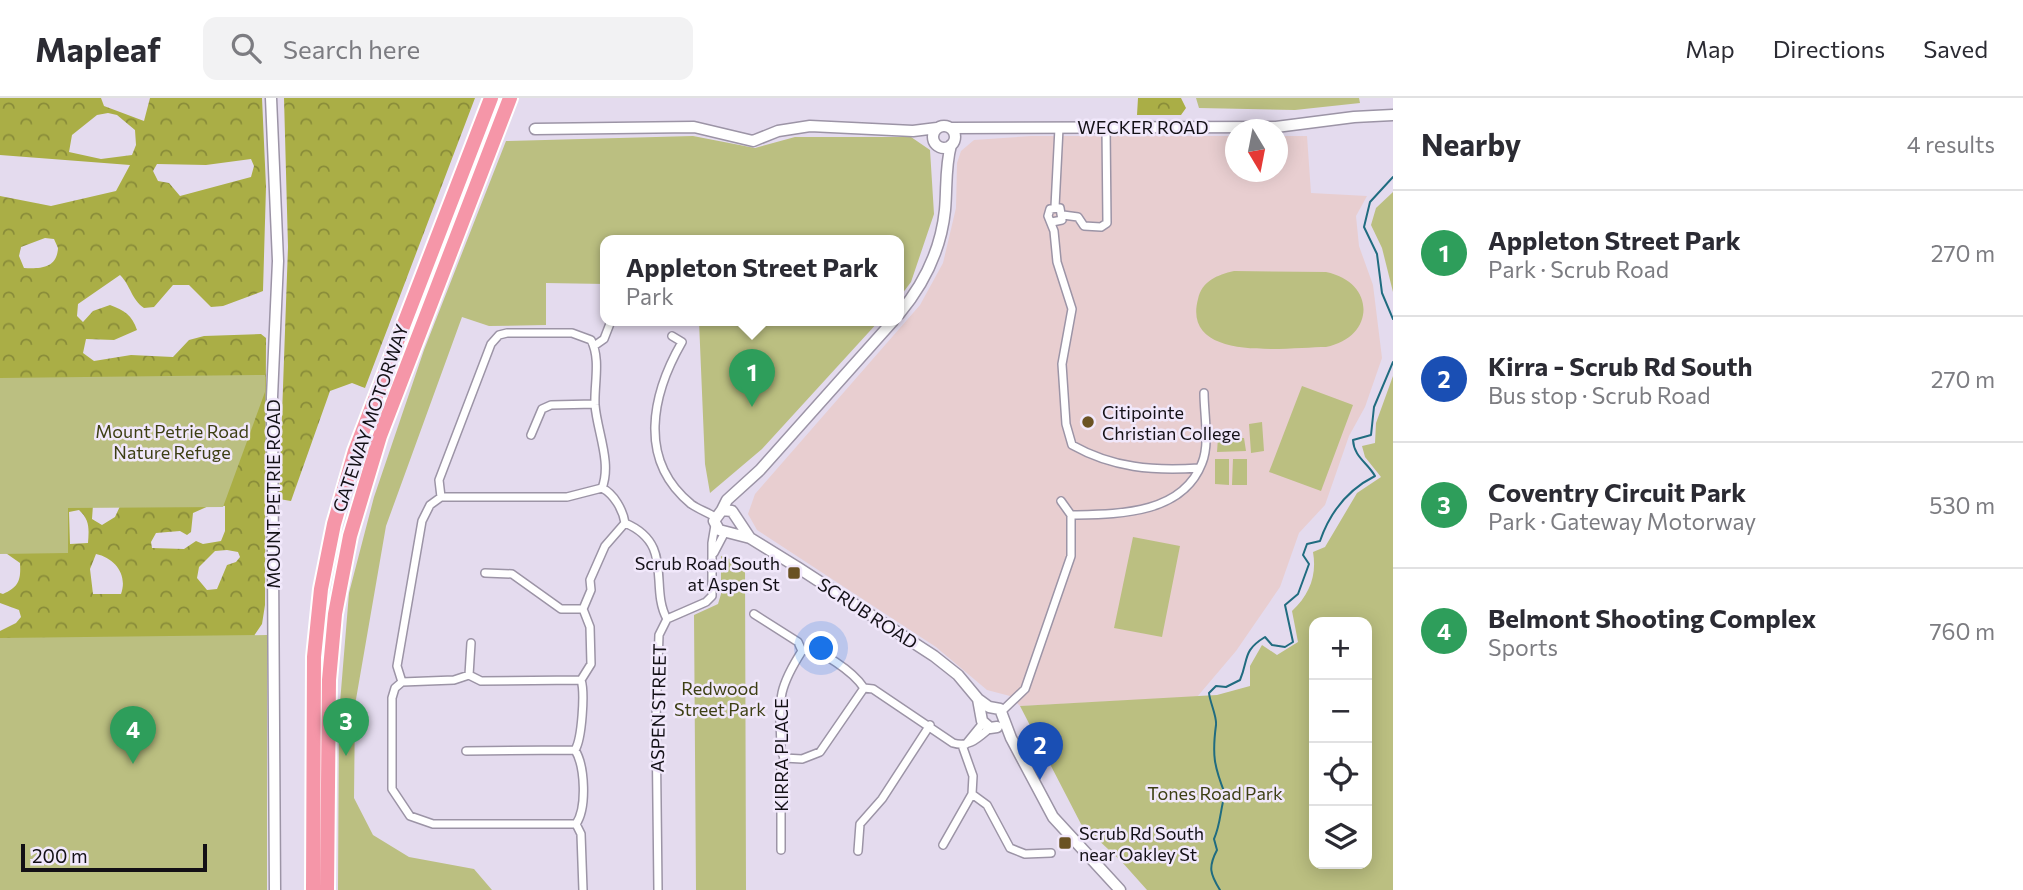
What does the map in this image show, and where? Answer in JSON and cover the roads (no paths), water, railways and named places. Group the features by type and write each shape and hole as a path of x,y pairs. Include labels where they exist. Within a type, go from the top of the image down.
{"highway":[{"name":"GATEWAY MOTORWAY","path":"313,890 314,657 321,589 334,524 355,451 491,98"},
{"name":"GATEWAY MOTORWAY","path":"327,890 329,680 335,614 350,536 380,436 510,98"}],"street":[{"name":"MOUNT PETRIE ROAD","path":"271,98 278,261 272,397 275,890"},
{"name":"WECKER ROAD","path":"535,129 694,127 752,141 778,131 810,126 913,131 944,126 975,130 1276,127 1393,116"},
{"path":"1055,207 1063,215 1078,217 1084,226 1107,223 1106,127"},
{"path":"937,128 935,143 946,163"},
{"path":"904,308 934,257 943,226 946,163 955,135 951,128"},
{"path":"1059,128 1055,207 1048,213 1052,222 1057,262 1072,309 1062,364 1066,424 1072,445 1102,461 1133,467 1164,470 1199,468"},
{"name":"WECKER ROAD","path":"913,131 935,143 952,144 975,130"},
{"path":"1052,222 1060,222 1063,215"},
{"path":"594,346 604,339 609,326"},
{"path":"717,517 727,500 888,326"},
{"path":"441,497 439,480 446,459 495,338 507,333 572,333 591,340 594,346 595,404 606,471 602,488"},
{"path":"672,336 683,343 658,391 654,414 659,452 677,488 691,503 717,517 736,518"},
{"path":"1071,515 1120,513 1151,507 1182,492 1192,483 1204,446 1204,393"},
{"path":"531,435 542,408 595,404"},
{"path":"402,682 397,666 422,521 430,505 441,497 567,497 602,488 609,492 624,515 625,523 600,557 583,609 590,627 591,664 581,680 581,742 575,750"},
{"path":"727,531 736,518 738,491"},
{"path":"754,614 798,642 802,651 813,650 858,679 864,688 873,689 953,743 975,741 993,719 1019,697 1029,679 1071,556 1071,515 1061,501"},
{"name":"SCRUB ROAD","path":"717,517 727,531 750,538 934,656 958,675 1011,738 1053,817 1117,887"},
{"name":"ASPEN STREET","path":"658,890 656,718 659,635 667,619 706,602 712,596 717,517"},
{"name":"SCRUB ROAD","path":"736,518 750,538"},
{"path":"625,523 632,526 657,554 661,573 660,603 667,619"},
{"name":"ASPEN STREET","path":"713,557 727,531"},
{"path":"485,573 512,574 561,609 583,609"},
{"path":"469,675 471,643"},
{"name":"KIRRA PLACE","path":"781,850 781,767 784,758 781,750 780,693 788,673 802,651"},
{"path":"576,824 433,824 410,816 397,799 391,777 391,698 395,688 411,679 453,680 469,675 481,681 581,680"},
{"path":"784,758 803,759 820,752 864,688"},
{"path":"858,851 860,824 881,799 930,725"},
{"path":"943,845 972,794 973,776 964,744"},
{"path":"575,750 581,759 581,816 576,824"},
{"path":"466,751 575,750"},
{"path":"972,794 987,805 1010,848 1025,853 1051,853"},
{"path":"576,824 581,834 582,890"},
{"path":"1104,890 1117,887"}],"waterway":[{"path":"1393,177 1370,202 1364,227 1377,254 1382,293 1393,319"},
{"path":"1220,890 1212,875 1211,866 1217,850 1214,839 1225,794 1215,760 1216,721 1209,693 1216,686 1226,687 1240,680 1249,651 1265,637 1272,645 1285,647 1293,642 1285,605 1298,594 1309,564 1303,555 1307,544 1320,541 1341,503 1356,488 1375,476 1358,455 1353,440 1371,435 1374,407 1393,362"}],"place":[{"name":"Appleton Street Park","path":"752,407"},
{"name":"Citipointe Christian College","path":"1088,422"},
{"name":"Scrub Road South at Aspen St","path":"794,573"},
{"name":"Coventry Circuit Park","path":"346,756"},
{"name":"Belmont Shooting Complex","path":"133,764"},
{"name":"Kirra - Scrub Rd South","path":"1040,780"},
{"name":"Scrub Rd South near Oakley St","path":"1065,843"}],"park label":[{"name":"Mount Petrie Road Nature Refuge","path":"172,441"},
{"name":"Redwood Street Park","path":"720,698"},
{"name":"Tones Road Park","path":"1215,793"}]}
